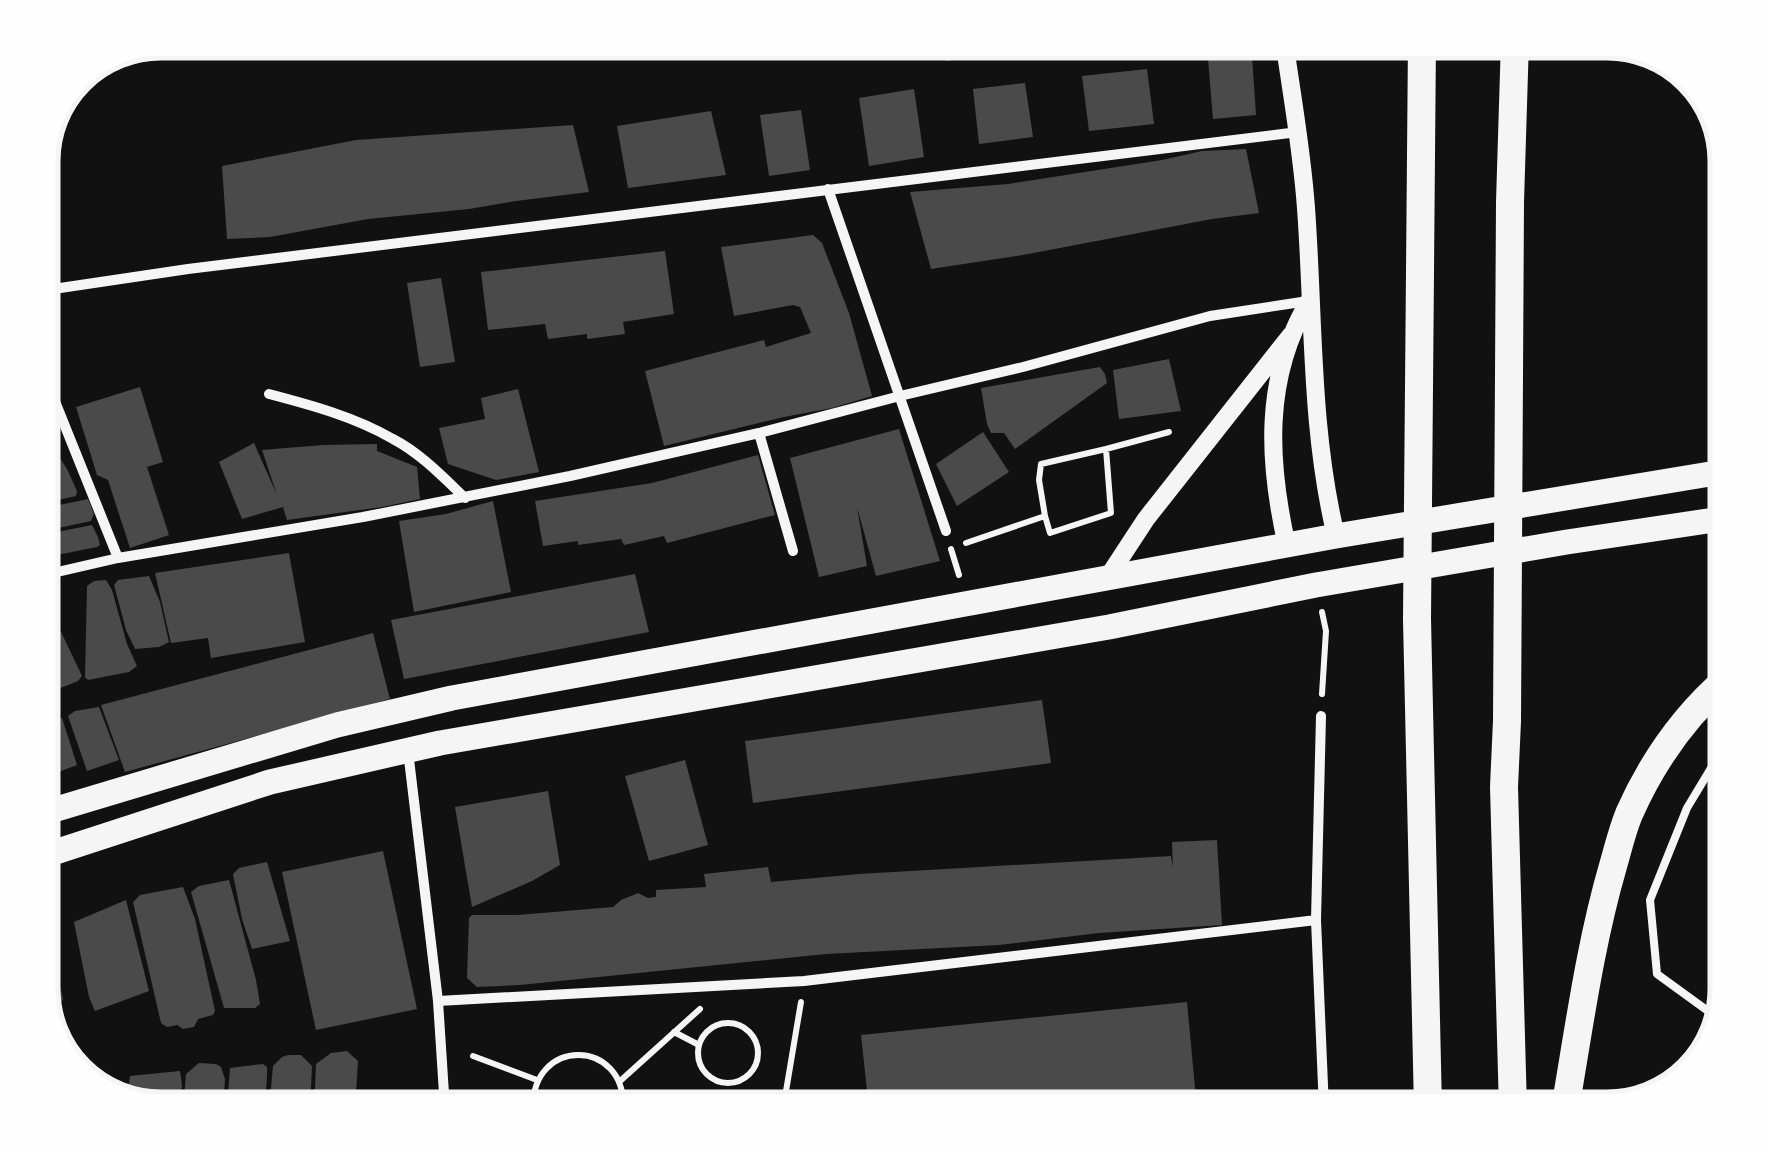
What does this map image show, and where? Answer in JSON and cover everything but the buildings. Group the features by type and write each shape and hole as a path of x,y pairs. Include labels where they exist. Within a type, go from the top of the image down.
{"highway":[{"path":"1422,58 1417,619 1428,1092"},
{"path":"1513,1092 1504,787 1510,202 1515,58"},
{"path":"1568,1092 1602,905 1627,818 1651,770 1678,729 1710,694"}],"main road":[{"path":"58,809 337,726 429,703 1336,536 1710,474"},
{"path":"58,850 270,782 408,750 1109,627 1316,586 1710,521"},
{"path":"1316,586 1328,574 1335,556 1336,536"},
{"path":"1287,546 1292,561 1316,586"}],"street":[{"path":"1287,58 1306,207 1322,470 1336,536"},
{"path":"58,288 188,268 1298,132"},
{"path":"828,189 946,531"},
{"path":"1108,577 1146,520 1291,335 1310,301"},
{"path":"58,572 465,498 759,433 1210,316 1310,301"},
{"path":"1287,546 1273,471 1274,415 1278,379 1291,335"},
{"path":"269,394 348,418 395,439 465,498"},
{"path":"58,409 118,558"},
{"path":"759,433 793,551"},
{"path":"1321,716 1316,920 1323,1092"},
{"path":"408,750 438,1000 444,1092"},
{"path":"438,1000 804,982 1316,920"}],"lane":[{"path":"1708,1011 1656,974 1650,900 1687,808 1710,770"}],"path":[{"path":"1106,449 1111,513 1050,533 1039,480 1041,464 1169,432"},
{"path":"973,540 1046,516"},
{"path":"946,531 968,605"},
{"path":"1316,586 1326,631 1321,716"},
{"path":"786,1092 804,982"},
{"path":"620,1082 706,1003"},
{"path":"718,1024 738,1024 754,1037 758,1056 755,1066 742,1080 722,1082 713,1079 701,1064 700,1045 718,1024"},
{"path":"674,1032 700,1045"},
{"path":"533,1092 546,1068 558,1059 586,1055 611,1070 623,1092"},
{"path":"473,1056 537,1080"}]}
